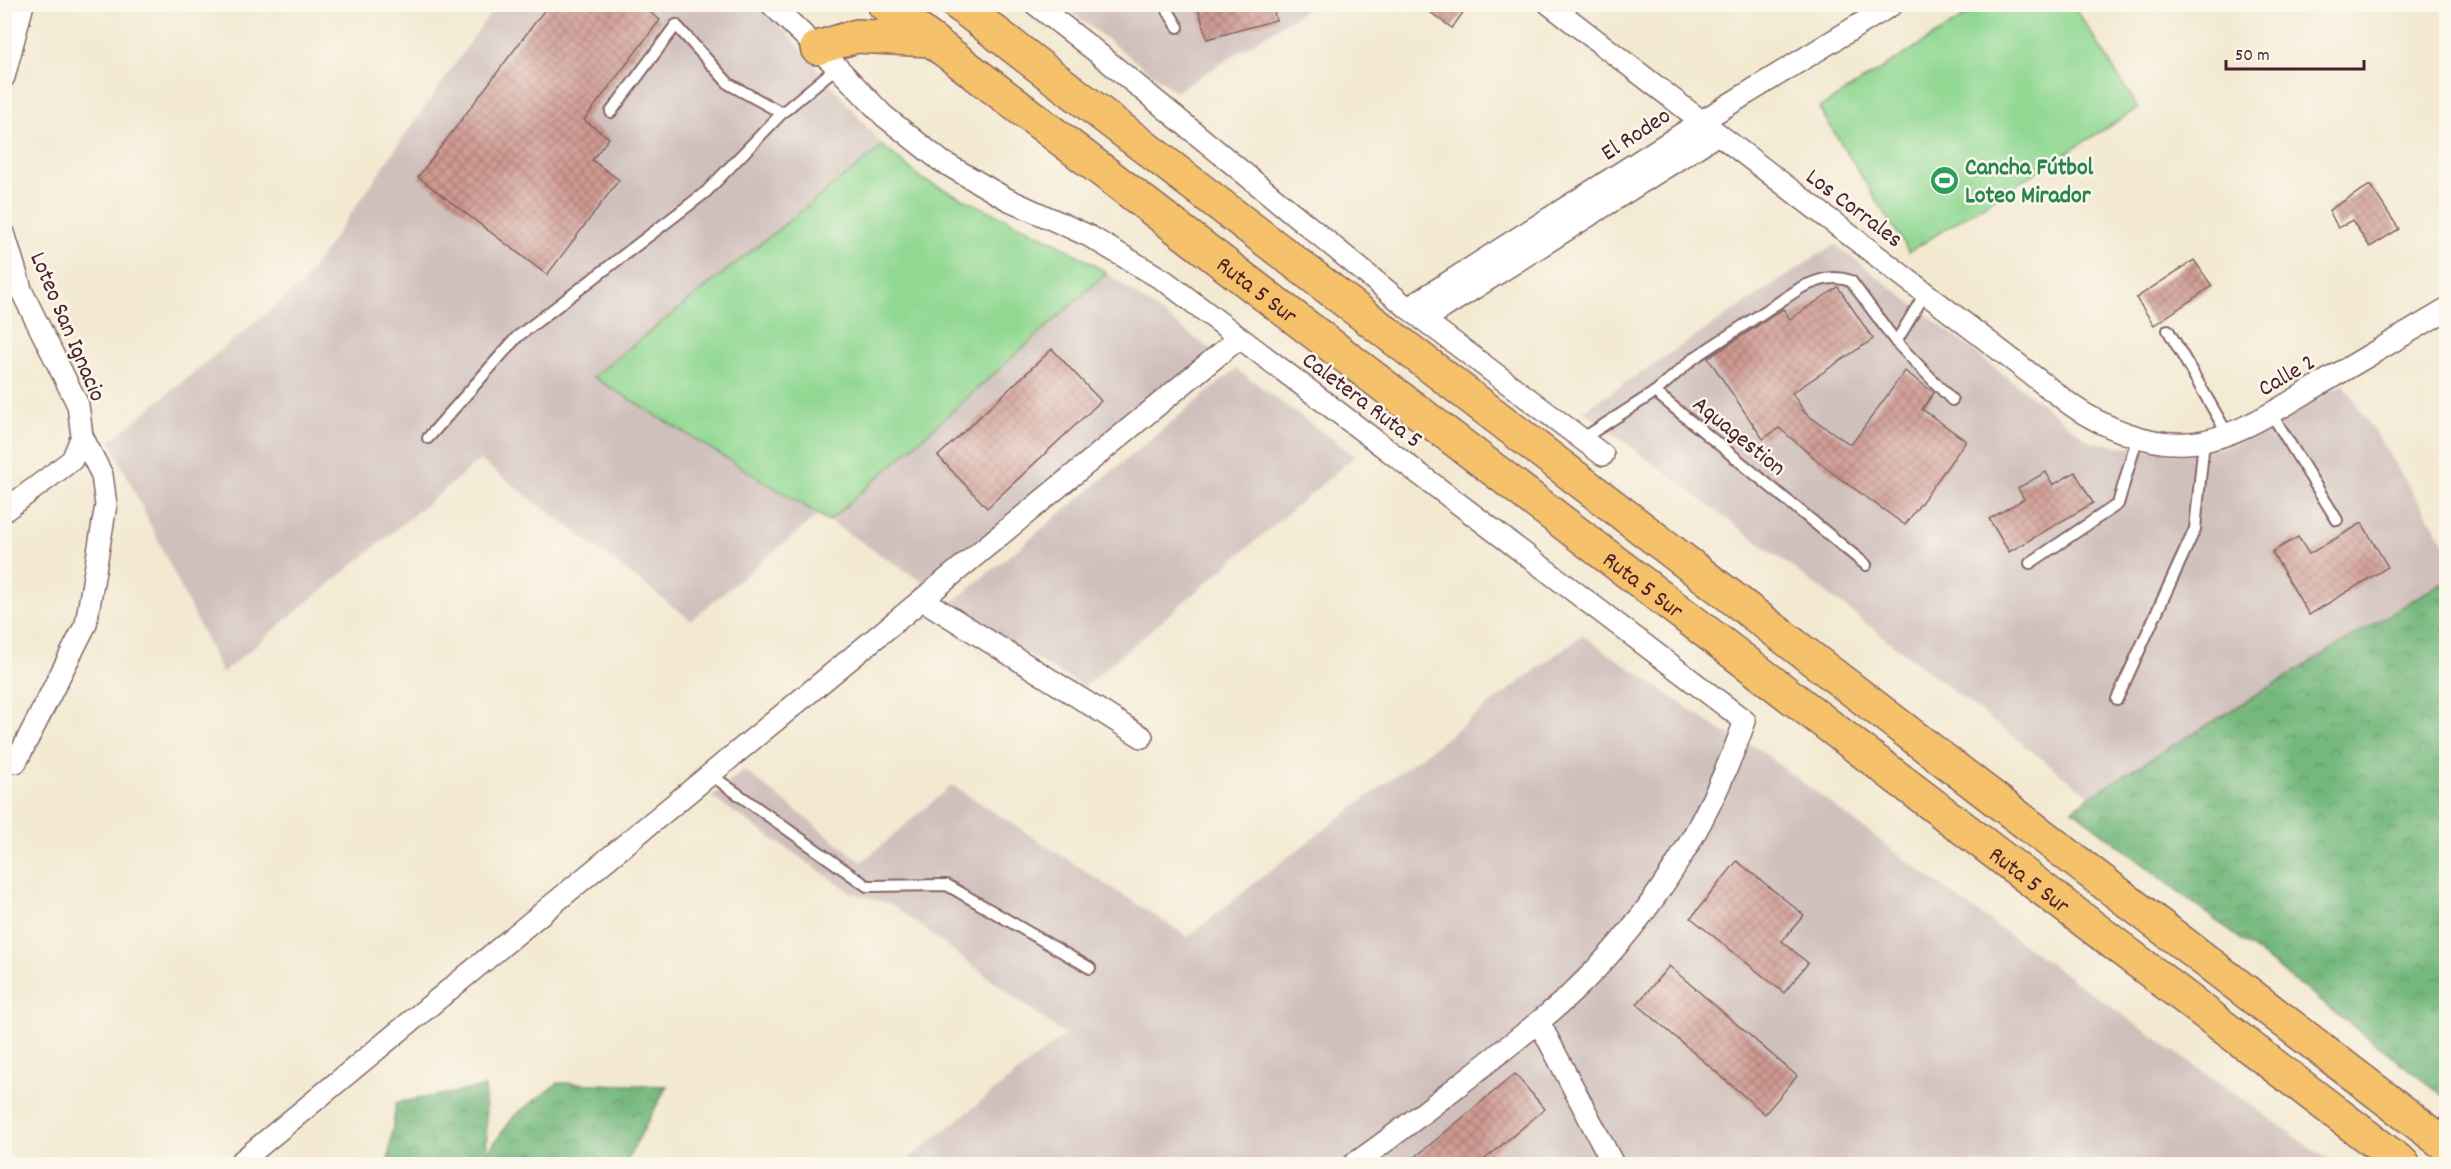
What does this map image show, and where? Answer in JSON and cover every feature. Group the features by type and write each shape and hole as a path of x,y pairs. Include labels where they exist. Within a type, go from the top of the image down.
{"highway":[{"name":"Ruta 5 Sur","path":"884,4 2403,1164"},
{"name":"Ruta 5 Sur","path":"958,4 2446,1145"},
{"path":"827,57 857,36 930,40"}],"street":[{"path":"4,77 23,4"},
{"name":"Caletera Ruta 5","path":"771,4 884,116 941,161 999,194 1089,236 1164,281 1745,721 1732,758 1698,831 1655,899 1601,965 1539,1022"},
{"path":"1035,4 1416,314 1603,455"},
{"name":"Los Corrales","path":"1549,4 2084,414 2110,428 2138,435"},
{"name":"El Rodeo","path":"1416,314 1701,121 1893,4"},
{"name":"El Rodeo","path":"1416,314 1718,134"},
{"name":"Loteo San Ignacio","path":"4,233 22,292 78,405 82,436 72,460 4,511"},
{"name":"Calle 2","path":"2138,435 2171,443 2204,441 2227,433 2271,413 2446,310"},
{"path":"238,1164 1239,338"},
{"path":"16,762 86,624 106,506 102,475 82,436"},
{"path":"923,600 1142,737"},
{"path":"1354,1164 1389,1140 1539,1022 1613,1164"}],"lane":[{"path":"1164,4 1178,27"},
{"path":"611,112 676,26 729,84 782,113"},
{"path":"428,438 517,337 706,192 782,113 827,57"},
{"path":"1582,440 1655,392 1694,358 1802,287 1820,280 1840,277 1851,281 1896,342 1952,400"},
{"path":"1896,342 1926,292"},
{"path":"2168,330 2227,433"},
{"name":"Aquagestion","path":"1655,392 1866,565"},
{"path":"2271,413 2337,520"},
{"path":"2030,563 2118,504 2138,435"},
{"path":"2117,699 2195,529 2204,441"},
{"path":"711,775 867,886 947,885 1090,968"}],"shaded area":[{"path":"496,5 752,5 785,30 883,146 593,377 819,514 691,620 480,460 222,673 110,441 301,285"},
{"path":"1062,5 1313,5 1176,92"},
{"path":"1835,244 2091,442 2180,454 2228,446 2274,427 2343,383 2446,544 2446,580 2090,796 1838,602 1583,411"},
{"path":"1107,273 1218,355 926,584 829,521"},
{"path":"1236,369 1355,456 1084,687 947,607"},
{"path":"1582,635 1718,729 1754,746 1953,895 2334,1164 902,1164 1065,1035 891,904 852,893 712,797 744,770 862,862 952,785 1188,937 1276,866"}],"green space":[{"name":"Cancha Fútbol Loteo Mirador","path":"2073,4 2138,108 1909,252 1819,108 1983,5"},
{"path":"883,146 922,179 1061,245 1107,273 829,521 593,377"},
{"path":"2446,580 2446,1098 2073,810 2090,796"},
{"path":"558,1083 667,1086 625,1164 388,1164 396,1103 485,1087 487,1153 515,1115"}],"building":[{"path":"549,4 639,4 660,20 584,120 609,138 592,160 619,180 547,275 418,177"},
{"path":"1197,4 1272,4 1276,20 1207,39"},
{"path":"1419,4 1469,4 1452,28"},
{"path":"2370,185 2399,229 2370,247 2352,220 2338,228 2329,210"},
{"path":"2194,260 2212,286 2154,325 2136,298"},
{"path":"1838,287 1873,339 1792,393 1806,414 1851,445 1905,371 1934,393 1922,409 1966,441 1905,525 1831,472 1779,428 1763,439 1708,358 1783,309 1790,319"},
{"path":"1052,349 1101,401 987,508 938,456"},
{"path":"2046,472 2053,485 2075,472 2093,503 2009,552 1989,519 2024,499 2018,488"},
{"path":"2362,523 2388,567 2309,615 2272,552 2298,537 2309,554"},
{"path":"1737,861 1804,915 1782,941 1808,963 1784,993 1691,918"},
{"path":"1669,966 1797,1076 1765,1114 1637,1004"},
{"path":"1515,1074 1545,1109 1479,1164 1407,1164"}],"place":[{"name":"Cancha Fútbol Loteo Mirador","path":"1944,180"}]}
